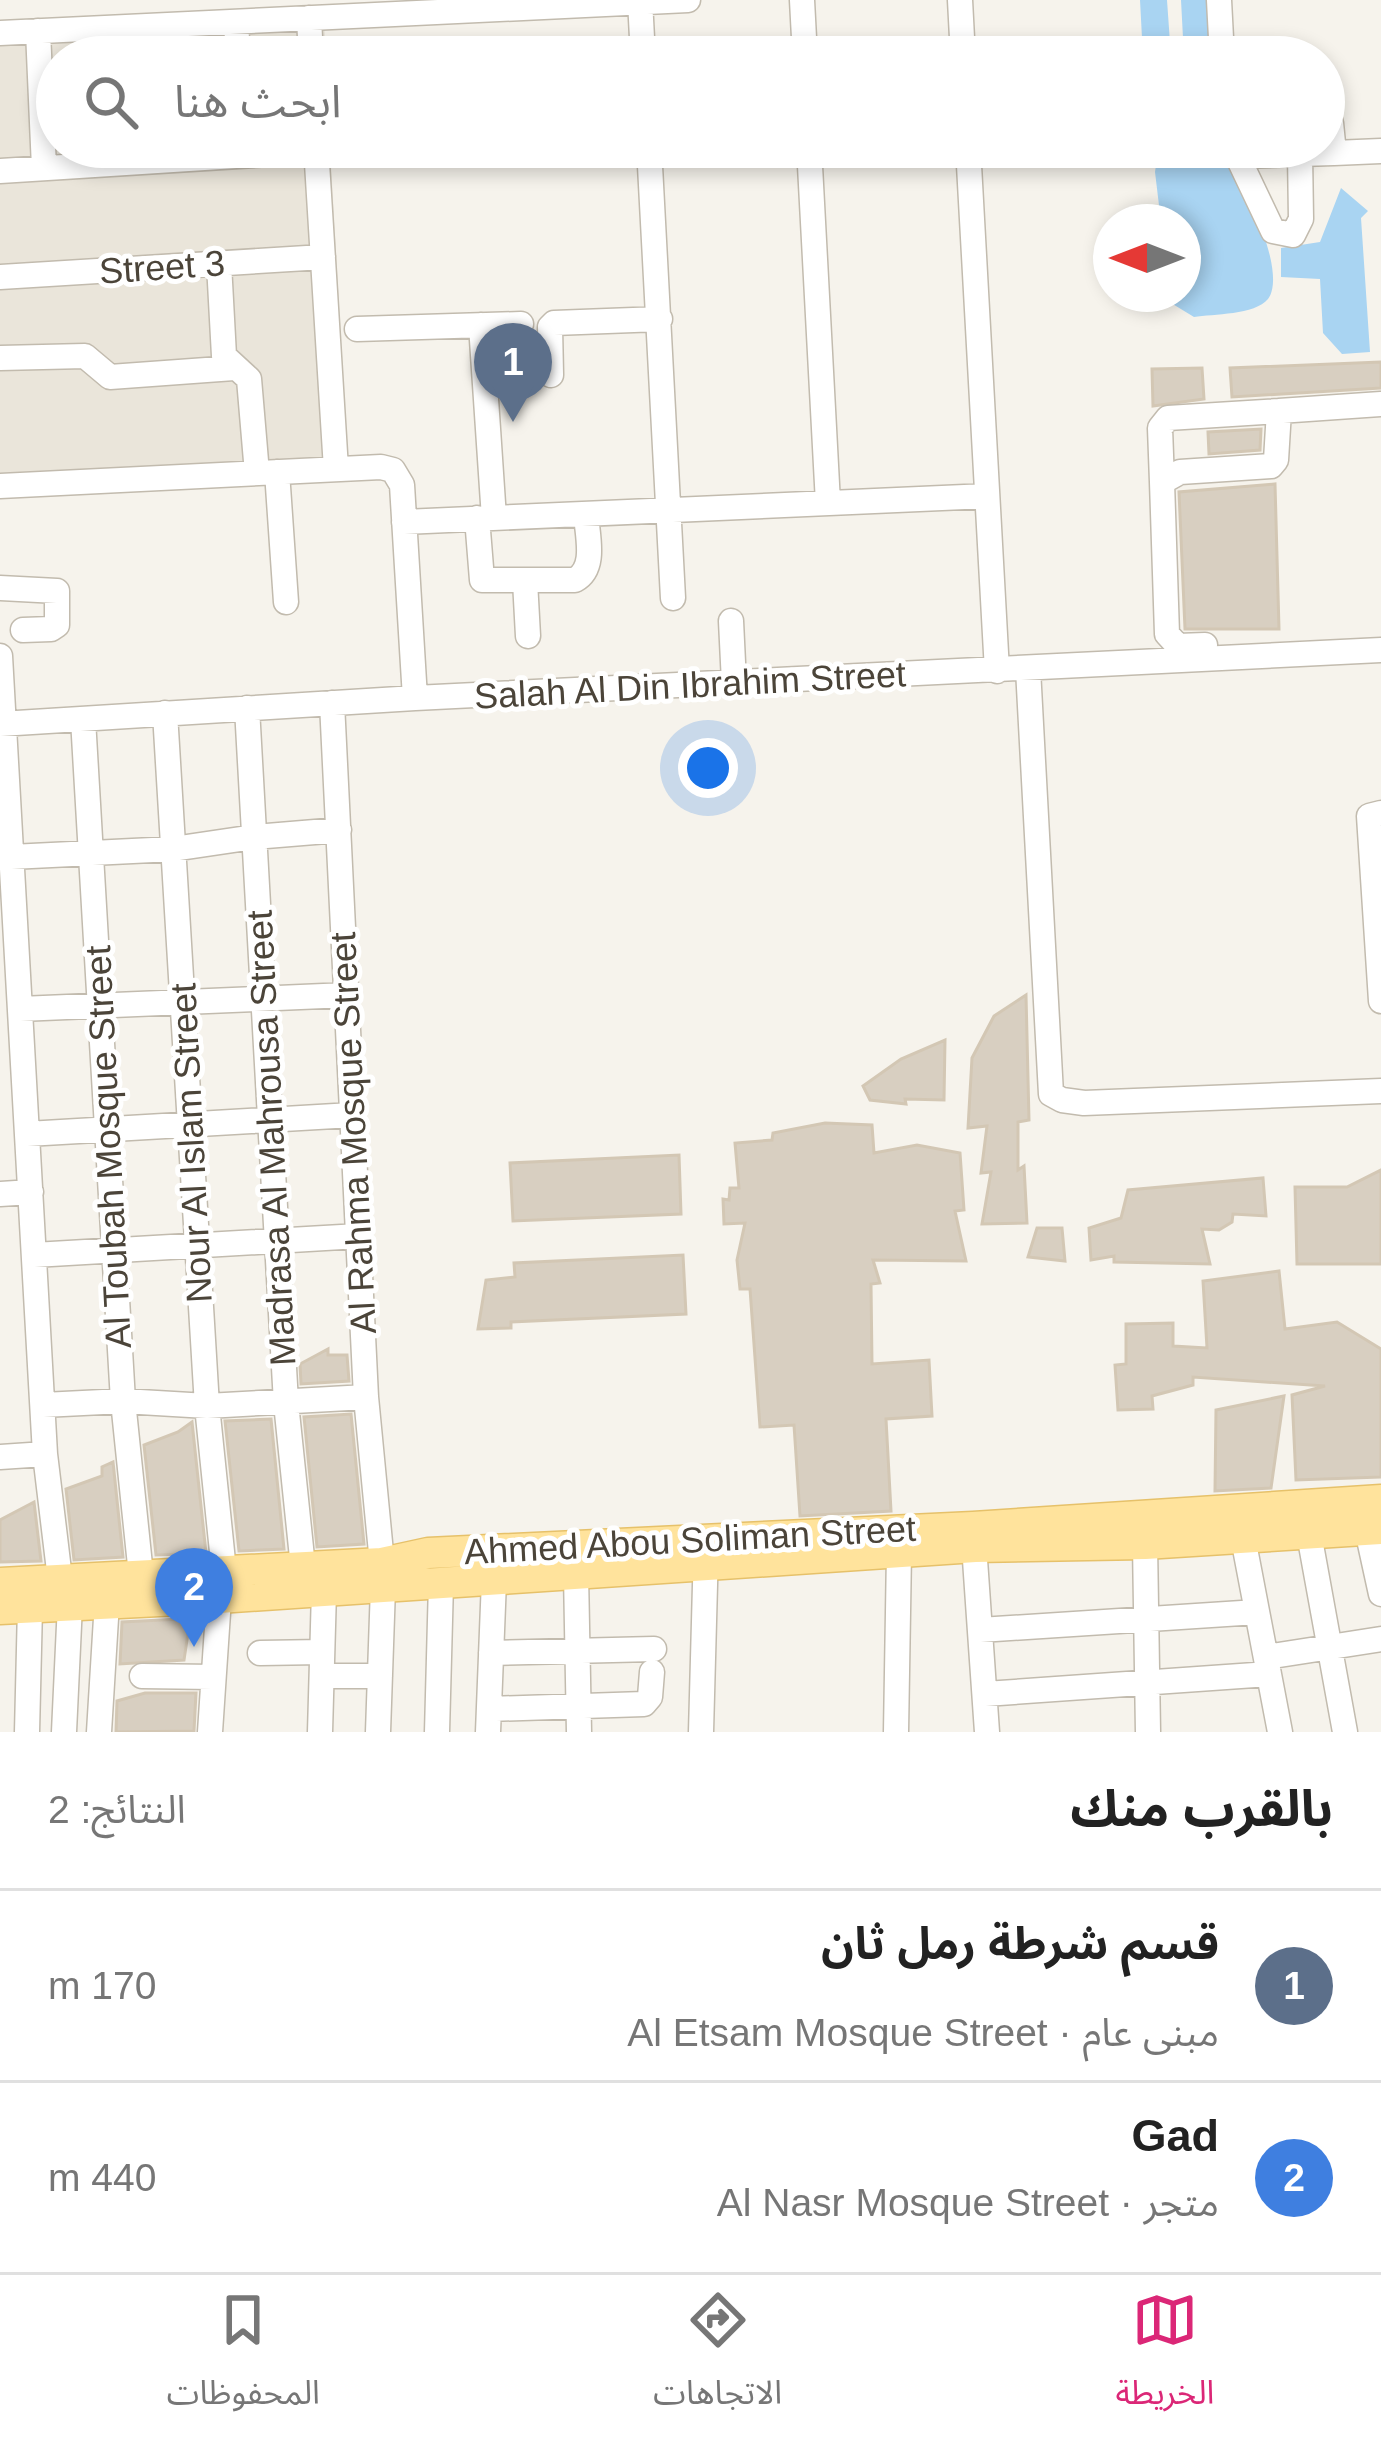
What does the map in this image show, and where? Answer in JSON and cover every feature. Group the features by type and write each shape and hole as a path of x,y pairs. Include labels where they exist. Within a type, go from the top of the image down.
{"main road":[{"name":"Ahmed Abou Soliman Street","path":"15,1608 65,1592 150,1583 222,1585 974,1537 1381,1500"},
{"name":"Ahmed Abou Soliman Street","path":"432,1573 494,1580 576,1574 705,1552 899,1552 974,1537 1144,1544 1374,1529"},
{"name":"Ahmed Abou Soliman Street","path":"0,1583 107,1602 150,1583"}],"street":[{"path":"0,33 688,0"},
{"path":"802,0 804,36"},
{"path":"960,0 962,36"},
{"path":"1219,0 1221,36"},
{"path":"640,2 642,36"},
{"path":"309,19 310,36"},
{"path":"236,22 237,36"},
{"path":"107,28 108,36"},
{"path":"38,32 38,36"},
{"path":"1345,153 1381,151"},
{"path":"0,171 44,168"},
{"path":"318,168 336,469"},
{"path":"650,168 673,598"},
{"path":"810,168 828,502"},
{"path":"969,168 997,670"},
{"path":"1243,168 1273,231 1287,236 1298,230 1301,220 1300,168"},
{"name":"Street 3","path":"0,277 323,257"},
{"path":"219,264 224,356 246,374 251,385 286,602"},
{"path":"551,375 550,327 554,323 660,319"},
{"path":"357,329 521,324"},
{"path":"481,325 482,580 575,580 584,575 588,567 586,514"},
{"path":"0,358 86,356 110,377 234,368"},
{"path":"1381,404 1168,418 1160,428 1167,634 1172,643 1381,634"},
{"path":"1162,482 1180,472 1271,466 1276,460 1280,411"},
{"path":"0,486 393,470 402,485 415,698"},
{"path":"404,522 987,496"},
{"path":"525,581 528,636"},
{"path":"0,588 57,591 57,625 23,631"},
{"path":"731,621 734,683"},
{"name":"Salah Al Din Ibrahim Street","path":"2,724 415,698 1381,650"},
{"path":"0,656 13,1000 27,1134 45,1454 65,1592 64,1732"},
{"path":"1028,669 1051,1094 1084,1103 1381,1091"},
{"name":"Al Rahma Mosque Street","path":"332,703 366,1397 382,1575 378,1732"},
{"name":"Madrasa Al Mahrousa Street","path":"247,708 286,1403 314,1579 322,1664 320,1732"},
{"name":"Nour Al Islam Street","path":"165,713 222,1585 210,1732"},
{"name":"Al Toubah Mosque Street","path":"83,719 123,1401 150,1583"},
{"path":"1381,813 1369,816 1381,1001"},
{"path":"11,857 173,849 339,830"},
{"path":"13,1000 100,1006 346,994"},
{"path":"27,1134 352,1115"},
{"path":"0,1194 31,1192"},
{"path":"34,1255 358,1236"},
{"path":"43,1405 123,1401 207,1406 366,1397"},
{"path":"0,1456 45,1454"},
{"path":"1374,1529 1381,1594"},
{"path":"1309,1534 1345,1732"},
{"path":"974,1537 987,1732"},
{"path":"1243,1538 1280,1732"},
{"path":"1144,1544 1148,1732"},
{"path":"701,1732 705,1552"},
{"path":"896,1732 899,1552"},
{"path":"432,1573 437,1732"},
{"path":"576,1574 579,1732"},
{"path":"491,1653 578,1651 653,1660 650,1696 644,1704 579,1706 488,1720 494,1580"},
{"path":"99,1732 107,1602"},
{"path":"15,1608 27,1732"},
{"path":"980,1630 1257,1612"},
{"path":"985,1694 1147,1682 1267,1665 1381,1639"},
{"path":"260,1653 380,1676"},
{"path":"142,1676 213,1677"}],"shaded area":[{"path":"324,19 325,36 36,36 36,168 331,168 348,462 0,488 0,25"}],"water":[{"path":"1140,0 1167,0 1170,36 1142,36"},
{"path":"1181,0 1208,0 1210,36 1183,36"},
{"path":"1156,168 1234,168 1267,245 1273,285 1268,299 1233,313 1194,317 1186,312 1201,312 1201,204 1159,204"},
{"path":"1341,188 1368,211 1361,218 1370,352 1342,354 1323,333 1320,279 1281,277 1281,248 1320,242"}],"building":[{"path":"1381,362 1381,388 1232,397 1230,368"},
{"path":"1202,368 1204,399 1153,406 1152,369"},
{"path":"1261,429 1260,450 1209,454 1208,432"},
{"path":"1275,484 1279,629 1185,629 1179,492"},
{"path":"1026,995 1029,1120 1018,1122 1018,1170 1024,1166 1027,1223 982,1224 991,1172 981,1173 987,1126 968,1128 972,1058 994,1016"},
{"path":"945,1040 944,1100 905,1099 906,1104 870,1100 863,1086 901,1059"},
{"path":"825,1123 872,1125 874,1153 917,1145 960,1153 964,1210 955,1211 966,1261 873,1260 880,1283 871,1284 872,1364 929,1360 932,1416 886,1419 891,1511 800,1516 794,1425 760,1427 750,1289 740,1289 737,1260 745,1223 724,1224 723,1199 729,1200 730,1188 739,1188 735,1143 772,1140 773,1133"},
{"path":"679,1155 681,1214 513,1221 510,1163"},
{"path":"1381,1170 1381,1264 1297,1264 1295,1187 1347,1187"},
{"path":"1263,1178 1266,1216 1233,1214 1232,1222 1219,1230 1202,1229 1210,1264 1114,1262 1114,1256 1091,1260 1089,1228 1121,1218 1128,1190"},
{"path":"1037,1228 1062,1228 1065,1261 1028,1257"},
{"path":"683,1255 686,1314 511,1322 511,1328 478,1329 486,1280 515,1277 514,1263"},
{"path":"1279,1271 1285,1329 1337,1322 1381,1349 1381,1477 1296,1480 1292,1395 1325,1386 1193,1377 1193,1385 1152,1396 1153,1409 1118,1410 1115,1365 1126,1364 1126,1324 1173,1323 1173,1346 1207,1348 1203,1281"},
{"path":"328,1349 328,1355 347,1355 349,1381 301,1384 300,1364"},
{"path":"1284,1396 1271,1488 1215,1491 1216,1410"},
{"path":"351,1414 364,1544 317,1547 304,1417"},
{"path":"271,1419 284,1549 239,1551 225,1421"},
{"path":"192,1422 206,1553 156,1555 144,1445"},
{"path":"113,1462 123,1557 74,1560 66,1489 102,1476 102,1467"},
{"path":"34,1502 41,1561 0,1562 0,1520"},
{"path":"201,1618 200,1633 188,1633 184,1660 120,1664 122,1622"},
{"path":"145,1693 196,1693 194,1731 116,1732 117,1701"}],"place":[{"name":"قسم شرطة رمل ثان","path":"513,422"},
{"name":"Gad","path":"194,1647"}]}
